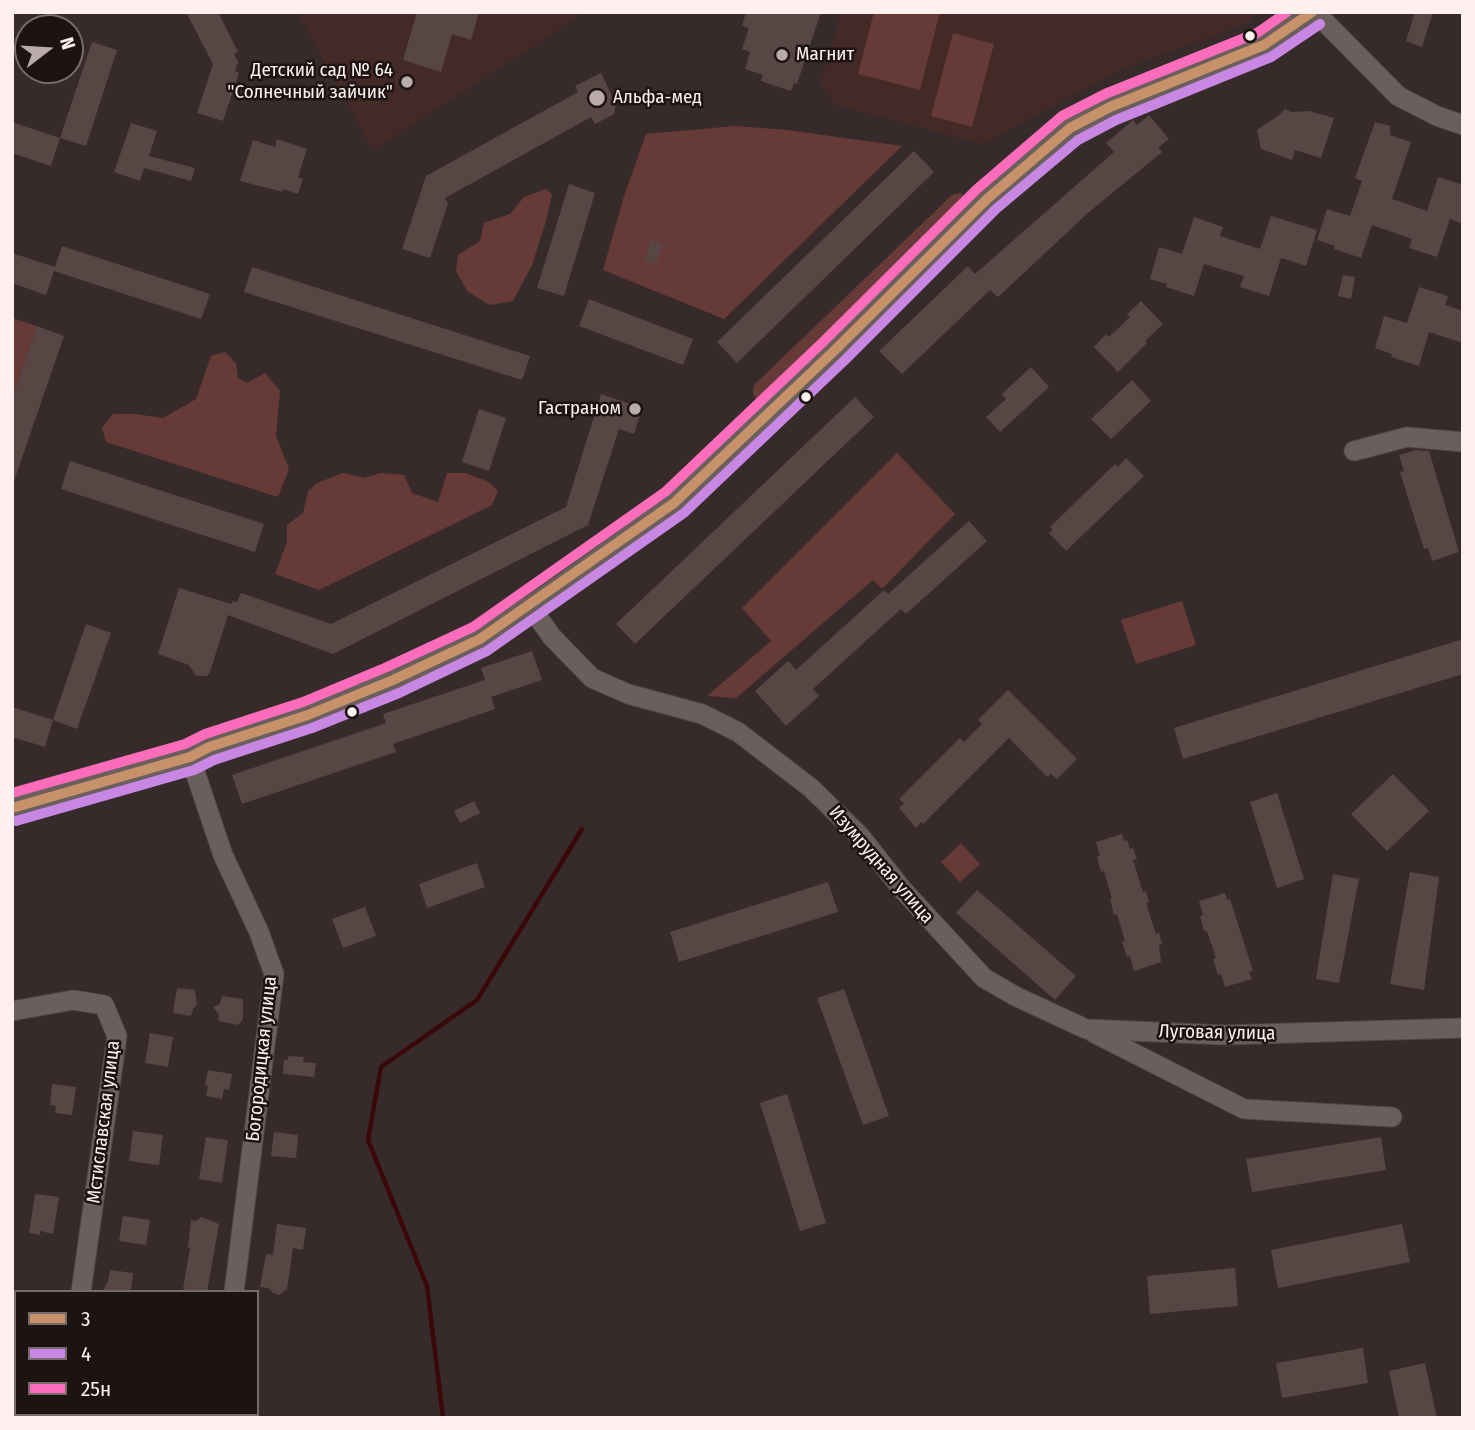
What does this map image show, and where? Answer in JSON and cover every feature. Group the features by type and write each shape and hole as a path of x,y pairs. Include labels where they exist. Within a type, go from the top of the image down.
{"street":[{"path":"12,808 190,757 209,747 309,715 393,680 480,639 674,503 835,350 987,199 1070,128 1110,107 1264,45 1313,12 1398,96 1437,116 1463,125"},
{"path":"1354,451 1407,437 1463,442"},
{"name":"Изумрудная улица","path":"530,606 552,637 592,678 628,694 717,720 738,732 811,788 860,836 902,889 984,978"},
{"name":"Богородицкая улица","path":"190,757 223,855 259,932 274,974 234,1290"},
{"name":"Луговая улица","path":"984,978 1086,1029 1224,1035 1463,1028"},
{"name":"Мстиславская улица","path":"12,1011 73,1000 104,1005 117,1036 81,1290"},
{"path":"1086,1029 1244,1110 1392,1117"}],"shaded area":[{"name":"Детский сад № 64 \"Солнечный зайчик\"","path":"297,12 586,12 373,150"},
{"path":"841,12 1256,12 1251,22 1122,69 982,144 836,105 820,85"},
{"path":"874,12 940,12 920,90 858,74"},
{"path":"953,33 994,44 972,127 931,116"},
{"path":"735,126 787,130 902,146 724,319 603,270 624,196 646,134"},
{"path":"546,189 552,194 546,221 532,265 513,301 490,305 468,292 456,271 458,255 480,241 484,223 510,214 524,197"},
{"path":"961,193 968,200 761,398 756,399 753,394 754,385 952,195"},
{"path":"12,318 37,326 12,399"},
{"path":"225,352 236,363 238,378 247,383 265,373 280,391 276,436 289,469 278,497 106,442 102,428 113,414 163,418 196,399 211,356"},
{"path":"897,453 955,514 882,589 873,580 736,698 707,696 771,641 742,608"},
{"path":"343,473 365,478 380,473 404,475 412,493 438,502 447,473 465,473 487,481 498,491 492,505 319,590 275,574 287,542 287,525 303,513 308,491 317,483"},
{"path":"1182,601 1196,645 1136,664 1121,620"},
{"path":"961,843 980,864 960,882 941,862"}],"building":[{"path":"186,12 218,12 238,52 234,54 238,62 235,71 239,73 223,121 197,113 213,64"},
{"path":"417,12 479,12 471,40 452,34 441,72 403,60"},
{"path":"746,12 821,12 797,84 794,83 791,91 761,81 763,75 745,69 750,52 742,49 749,28 742,26"},
{"path":"1415,12 1433,12 1422,47 1406,41"},
{"path":"92,42 117,50 86,146 60,138 78,84 84,84 84,66"},
{"path":"601,73 616,104 614,114 595,124 591,117 445,198 448,203 430,258 402,249 426,176 578,92 575,86"},
{"path":"1285,109 1291,112 1309,111 1334,118 1321,158 1295,150 1292,160 1261,149 1257,130"},
{"path":"1149,115 1169,139 1158,148 1162,152 1088,213 998,297 990,290 902,374 879,351 968,266 975,274 1114,152 1106,143 1133,120 1137,125"},
{"path":"12,122 60,138 51,166 12,153"},
{"path":"1375,122 1390,126 1390,135 1411,142 1392,199 1427,211 1438,177 1463,185 1463,224 1450,219 1437,257 1409,248 1412,239 1372,225 1361,258 1317,240 1327,209 1350,216 1362,181 1355,178"},
{"path":"131,123 157,131 149,156 195,168 191,181 144,168 140,181 114,172"},
{"path":"277,139 307,149 298,177 303,179 298,194 240,181 253,140 275,147"},
{"path":"914,151 934,172 737,363 717,342"},
{"path":"569,184 595,193 564,296 537,288"},
{"path":"1271,216 1317,230 1306,266 1281,258 1269,296 1240,287 1244,276 1204,264 1194,296 1150,279 1159,247 1182,254 1194,217 1223,227 1220,236 1260,249"},
{"path":"651,240 663,244 656,264 644,260"},
{"path":"62,246 210,294 201,319 54,271 46,295 12,283 12,253 55,267"},
{"path":"252,267 530,356 522,380 244,292"},
{"path":"1343,275 1355,277 1351,299 1338,296"},
{"path":"1419,287 1448,296 1445,305 1463,311 1463,343 1429,332 1419,366 1391,357 1392,354 1375,348 1384,316 1407,323"},
{"path":"589,299 693,339 683,365 579,326"},
{"path":"1141,301 1163,324 1118,372 1094,347 1106,334 1109,337 1130,317 1127,314"},
{"path":"37,326 64,336 14,481 12,399"},
{"path":"1031,367 1049,387 1000,432 986,417 1006,399 1002,394"},
{"path":"1132,380 1151,401 1111,439 1091,419"},
{"path":"601,394 642,408 634,434 619,429 588,525 333,654 228,615 207,676 196,676 189,665 158,654 179,588 231,604 233,601 237,602 241,593 331,624 566,507"},
{"path":"855,397 874,417 635,644 616,624"},
{"path":"479,409 506,418 489,471 462,462"},
{"path":"1416,450 1429,451 1459,552 1432,561 1428,548 1424,549 1400,472 1404,471 1399,455"},
{"path":"1126,458 1144,476 1066,551 1049,533 1053,530 1050,527 1115,464 1118,467"},
{"path":"70,461 264,524 255,552 61,489"},
{"path":"969,521 987,541 906,614 901,609 813,689 819,696 786,726 755,691 788,661 796,670 884,590 888,594"},
{"path":"86,624 111,633 77,729 53,720"},
{"path":"1463,639 1463,674 1183,759 1174,728"},
{"path":"532,651 542,680 491,697 495,709 393,744 396,752 242,804 232,775 386,723 383,714 485,680 481,668"},
{"path":"1008,690 1077,759 1057,779 1051,774 1047,777 1009,738 916,828 899,808 904,803 899,799 960,738 964,742 982,724 978,720"},
{"path":"12,707 53,720 45,747 12,737"},
{"path":"1393,774 1429,811 1387,851 1351,814"},
{"path":"1277,793 1304,879 1277,888 1250,802"},
{"path":"474,801 480,813 460,823 454,811"},
{"path":"1122,834 1130,849 1133,848 1137,859 1133,860 1143,892 1146,891 1149,902 1146,903 1156,934 1159,933 1162,944 1159,945 1161,962 1134,971 1122,942 1125,941 1117,914 1114,915 1104,871 1101,872 1097,857 1100,856 1096,842"},
{"path":"477,863 485,887 427,908 419,884"},
{"path":"1410,872 1439,877 1424,990 1390,984"},
{"path":"1333,874 1359,879 1339,983 1316,979"},
{"path":"828,882 838,912 679,962 670,932"},
{"path":"977,890 1076,976 1055,1000 956,913"},
{"path":"1225,893 1227,900 1230,899 1253,971 1249,972 1252,979 1225,987 1221,974 1218,975 1213,959 1216,958 1207,931 1204,931 1199,901"},
{"path":"365,907 376,936 343,948 332,919"},
{"path":"177,988 195,990 197,1004 191,1016 173,1013"},
{"path":"844,989 889,1116 863,1125 817,998"},
{"path":"222,996 243,999 243,1019 238,1025 218,1021 219,1015 213,1007 220,1004"},
{"path":"150,1033 173,1037 168,1067 145,1063"},
{"path":"288,1056 304,1057 303,1062 316,1063 314,1077 283,1074 284,1060 288,1060"},
{"path":"208,1070 232,1074 229,1090 224,1089 222,1099 206,1096"},
{"path":"52,1084 76,1087 72,1115 55,1113 56,1106 50,1105"},
{"path":"787,1094 826,1223 800,1231 760,1103"},
{"path":"133,1131 163,1135 159,1165 129,1161"},
{"path":"274,1132 298,1135 296,1158 271,1156"},
{"path":"206,1137 228,1140 222,1183 199,1179"},
{"path":"1381,1137 1386,1170 1252,1192 1246,1159"},
{"path":"35,1194 59,1197 53,1234 40,1231 40,1235 29,1233"},
{"path":"123,1216 150,1220 146,1245 119,1241"},
{"path":"201,1217 219,1224 207,1290 183,1289 190,1248 191,1220 196,1221"},
{"path":"277,1224 306,1228 303,1250 293,1248 287,1289 279,1295 269,1288 260,1287 266,1254 273,1255"},
{"path":"1402,1224 1410,1262 1278,1288 1271,1250"},
{"path":"1235,1268 1238,1306 1150,1314 1147,1276"},
{"path":"110,1270 133,1273 131,1290 103,1290"},
{"path":"1363,1348 1368,1383 1282,1398 1276,1363"},
{"path":"1425,1363 1437,1418 1399,1418 1389,1371"}],"waterway":[{"path":"443,1418 427,1286 368,1140 381,1067 477,1000 582,829"}],"transit line":[{"name":"25н","path":"12,793 185,744 205,734 303,702 473,627 665,492 825,340 977,189 1062,116 1105,94 1257,33 1287,12"},
{"name":"3","path":"12,808 190,757 209,747 308,715 393,680 480,639 674,503 835,350 987,199 1070,128 1110,107 1264,45 1312,12"},
{"name":"4","path":"16,821 194,770 214,760 312,728 399,693 487,651 684,513 845,360 996,209 1078,140 1116,120 1271,57 1320,24"}],"place":[{"name":"Магнит","path":"782,55"},
{"name":"Детский сад № 64 \"Солнечный зайчик\"","path":"407,82"},
{"name":"Альфа-мед","path":"597,98"},
{"name":"Гастраном","path":"635,409"}]}
